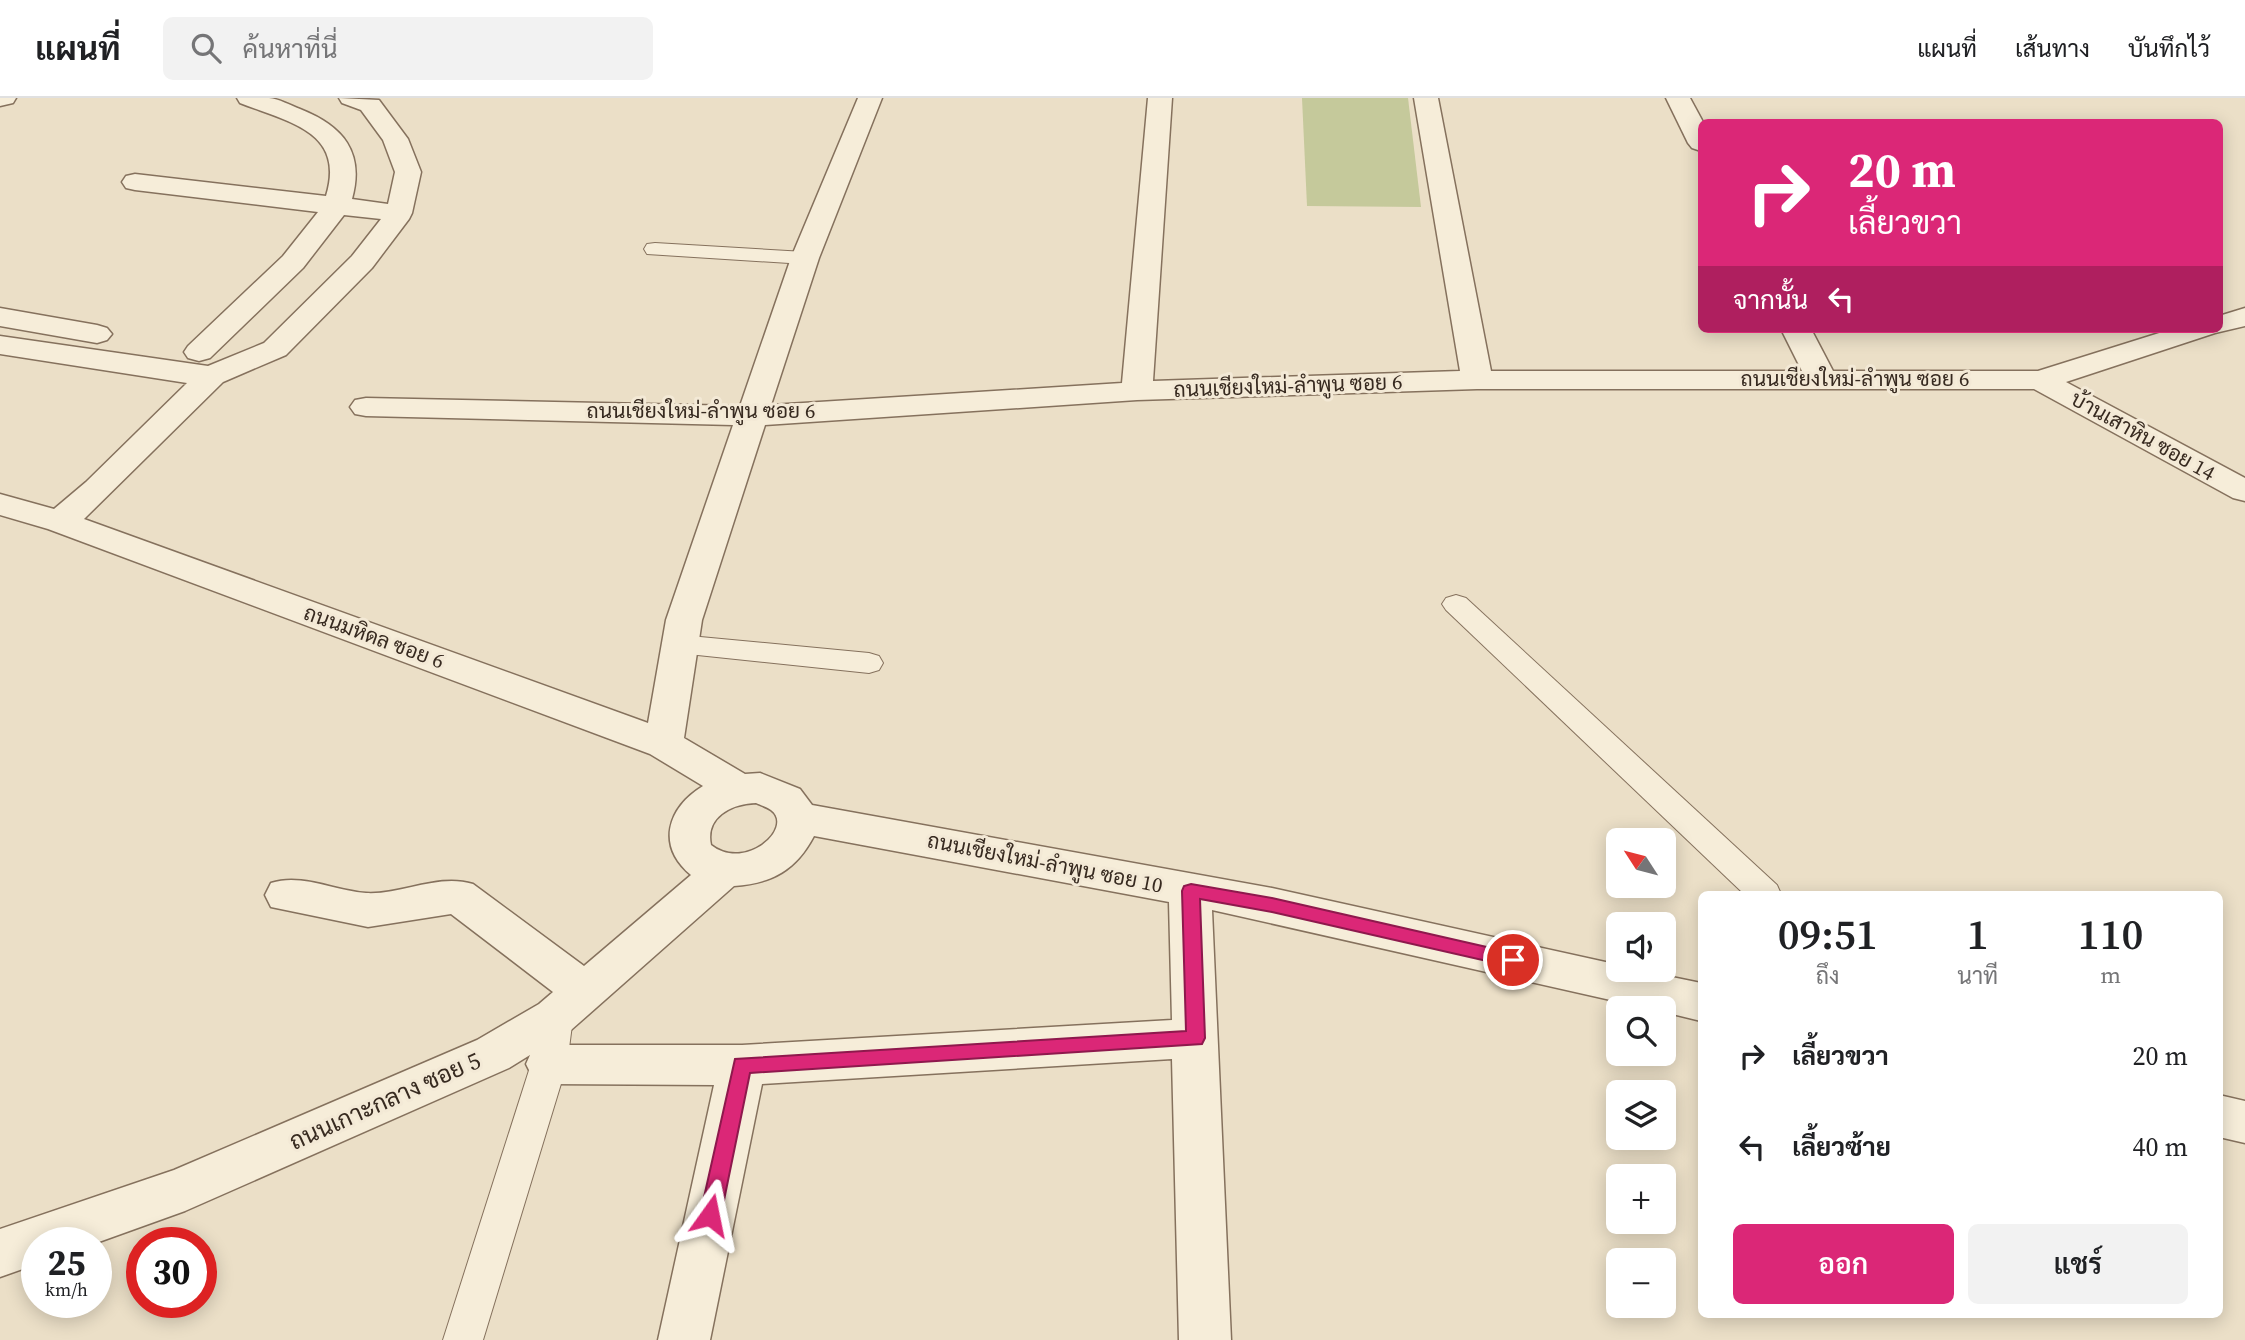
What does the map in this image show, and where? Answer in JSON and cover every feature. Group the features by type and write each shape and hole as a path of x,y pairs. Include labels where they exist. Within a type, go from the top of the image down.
{"street":[{"path":"60,522 98,489 293,262 336,207 344,180 341,156 331,136 311,122 249,98"},
{"path":"0,345 176,373 275,349 362,262 399,213 408,172 395,139 370,105 351,98"},
{"path":"664,744 684,620 805,258 870,98"},
{"path":"1137,391 1160,98"},
{"path":"1426,98 1477,380"},
{"path":"1678,98 1698,137"},
{"path":"135,183 399,213"},
{"path":"0,317 206,364"},
{"path":"2223,324 2245,317"},
{"path":"1798,333 1821,378"},
{"name":"ถนนเชียงใหม่-ลำพูน ซอย 6","path":"366,407 751,416 1137,391 1477,380 2040,380 2190,333"},
{"name":"บ้านเสาหิน ซอย 14","path":"2040,380 2245,491"},
{"name":"ถนนมหิดล ซอย 6","path":"0,504 60,522 664,744 696,760 739,789"},
{"path":"760,788 779,793 792,804 799,818 796,834 786,850 769,862 747,869 725,870 706,864 693,853 688,838 691,822 702,807 719,796 739,789 760,788"},
{"name":"ถนนเชียงใหม่-ลำพูน ซอย 10","path":"799,818 1272,905 1698,1001"},
{"name":"ถนนเกาะกลาง ซอย 5","path":"0,1252 186,1189 493,1054 570,1004 725,870"},
{"path":"1191,891 1205,1340"},
{"path":"286,895 368,910 458,896 570,1004"},
{"path":"549,1064 742,1065 1196,1038"},
{"path":"684,1340 742,1065"},
{"path":"2223,1117 2245,1122"}],"lane":[{"path":"655,249 805,258"},
{"path":"1456,604 1762,891"},
{"path":"679,645 869,663"},
{"path":"463,1340 570,1004"}],"green space":[{"path":"1302,98 1408,98 1421,207 1307,206"}],"route":[{"path":"710,1215 742,1065 1196,1038 1191,891 1272,905 1513,960"}]}
